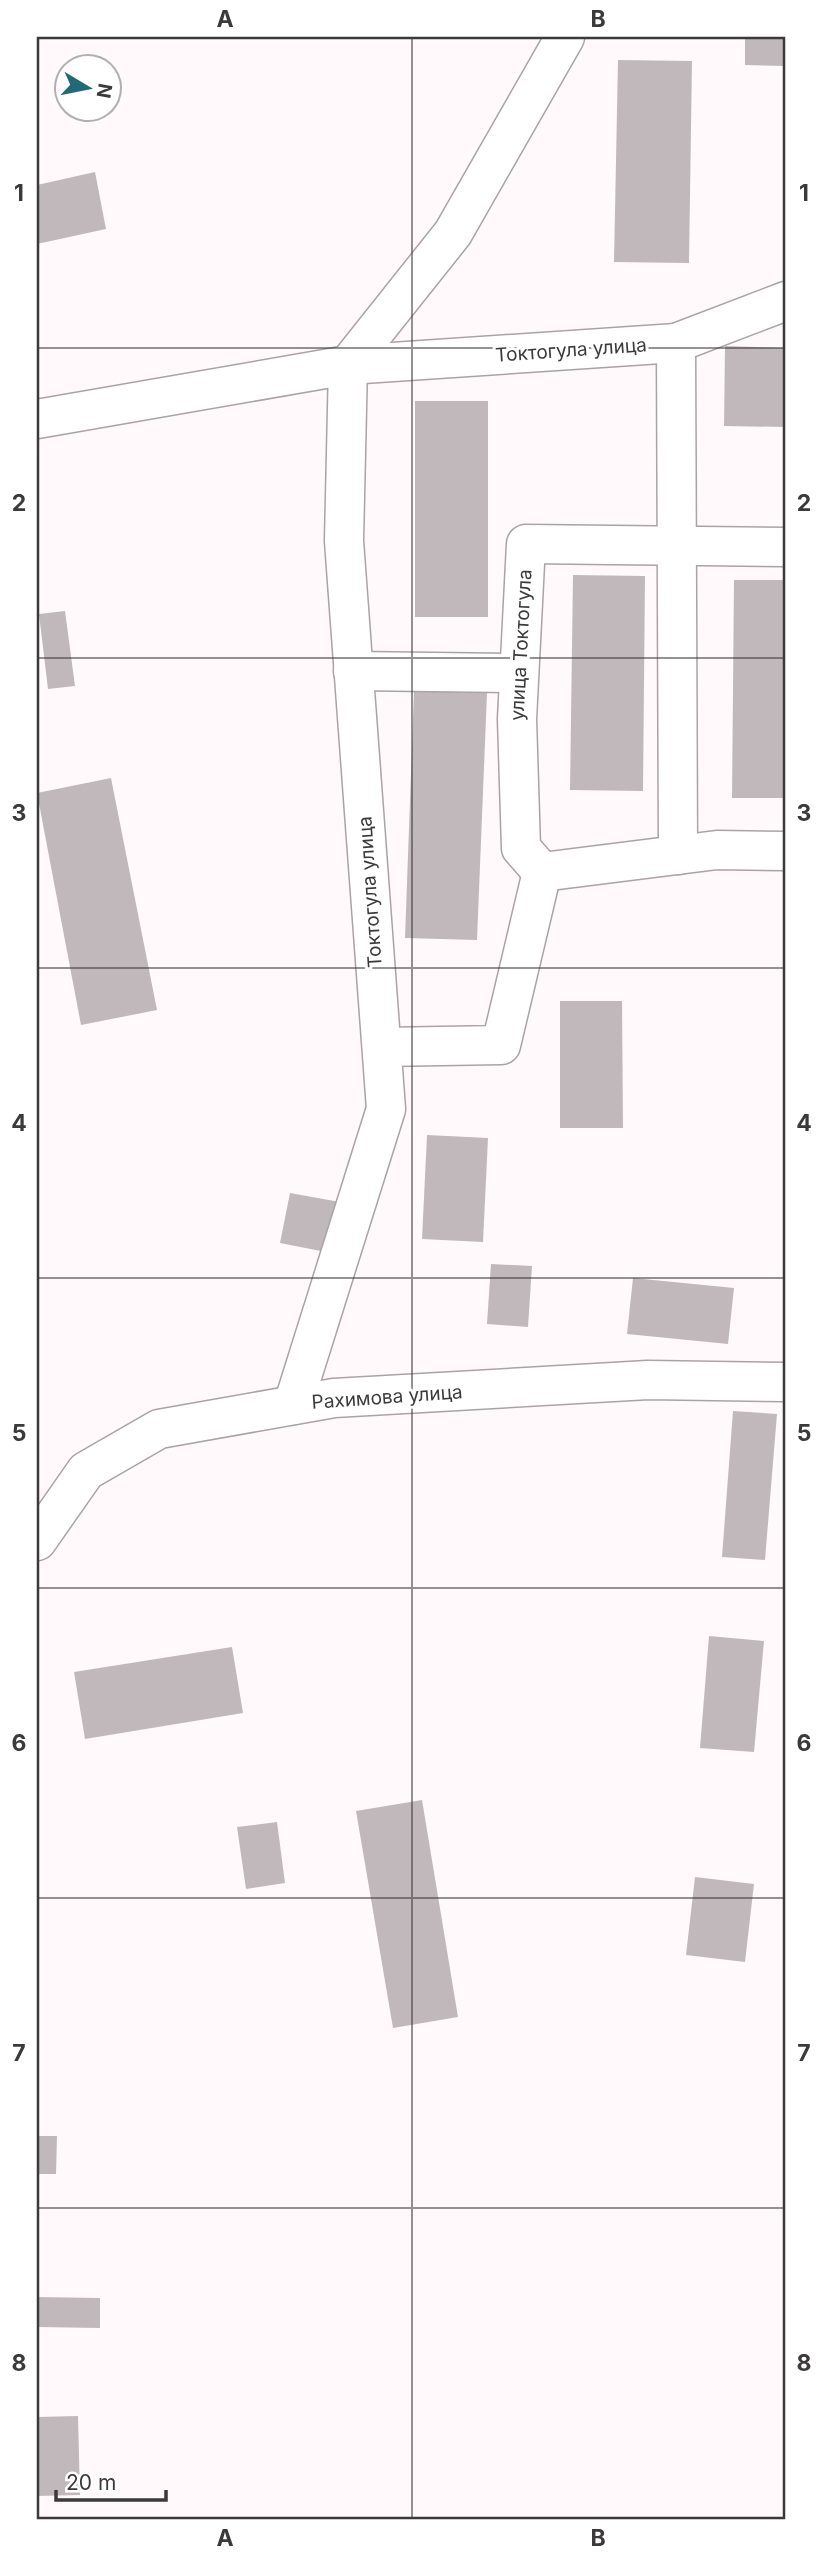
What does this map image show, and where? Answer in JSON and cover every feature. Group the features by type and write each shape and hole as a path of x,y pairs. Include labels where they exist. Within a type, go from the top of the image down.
{"street":[{"path":"348,365 453,233 565,37"},
{"name":"Токтогула улица","path":"37,419 348,365 676,343 786,301"},
{"path":"676,343 678,855"},
{"name":"Токтогула улица","path":"293,1405 386,1109 344,541 348,365"},
{"name":"улица Токтогула","path":"542,872 521,848 517,719 526,544 786,547"},
{"path":"354,671 519,673"},
{"path":"382,1047 501,1045 542,872 717,850 786,851"},
{"name":"Рахимова улица","path":"37,1541 86,1471 159,1429 334,1398 648,1380 786,1382"}],"building":[{"path":"745,37 786,37 786,66 745,65"},
{"path":"618,60 692,61 689,263 614,262"},
{"path":"95,172 106,229 37,244 37,185"},
{"path":"725,346 786,348 786,427 724,426"},
{"path":"415,401 488,401 488,617 415,617"},
{"path":"573,575 645,576 643,791 570,790"},
{"path":"734,580 786,580 786,798 732,798"},
{"path":"65,611 75,686 48,689 39,614"},
{"path":"414,691 487,693 477,940 405,938"},
{"path":"111,778 157,1010 81,1025 37,793"},
{"path":"560,1001 622,1001 623,1128 560,1128"},
{"path":"427,1135 488,1138 483,1242 422,1239"},
{"path":"290,1193 340,1202 331,1253 280,1243"},
{"path":"491,1264 532,1266 528,1327 487,1324"},
{"path":"633,1278 734,1288 728,1344 627,1334"},
{"path":"733,1411 777,1414 765,1560 722,1557"},
{"path":"709,1636 764,1641 754,1752 700,1748"},
{"path":"232,1647 243,1713 85,1739 74,1672"},
{"path":"422,1800 458,2017 393,2028 356,1811"},
{"path":"277,1822 285,1883 246,1889 237,1827"},
{"path":"695,1877 754,1884 745,1962 686,1955"},
{"path":"37,2136 57,2136 56,2174 37,2174"},
{"path":"37,2297 100,2298 100,2328 37,2327"},
{"path":"78,2416 80,2495 37,2496 37,2417"}]}
